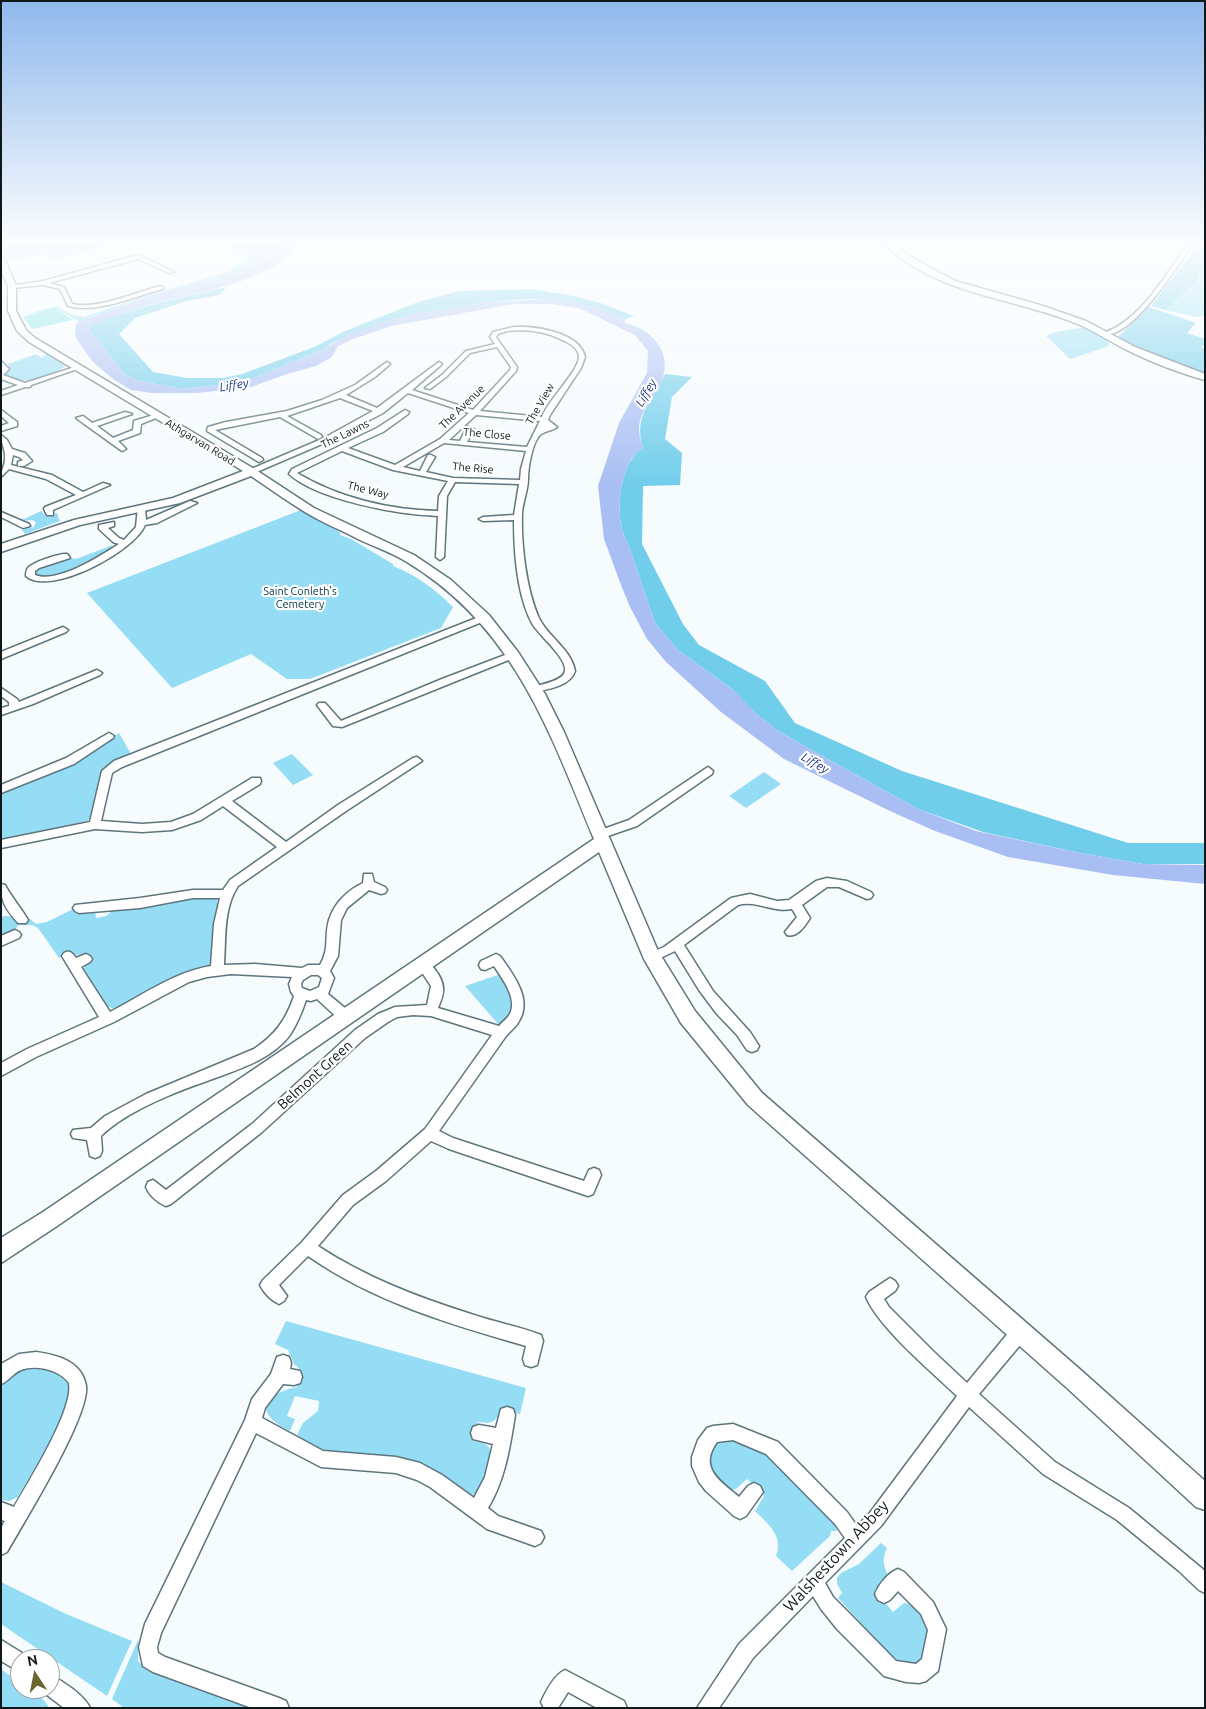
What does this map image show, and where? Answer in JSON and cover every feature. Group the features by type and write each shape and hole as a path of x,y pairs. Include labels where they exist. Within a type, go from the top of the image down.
{"main road":[{"name":"Athgarvan Road","path":"19,324 32,340 252,472 310,510 410,558 447,583 484,618 513,655 535,689 556,732 600,839 652,956 688,1017 755,1099 1205,1498"},
{"path":"1085,324 1132,349 1205,377"},
{"path":"1,548 61,527 196,495 252,472"},
{"path":"1,1252 16,1239 50,1219 422,965 600,839"}],"street":[{"path":"1106,334 1120,329 1126,324"},
{"name":"The View","path":"499,345 494,337 498,332 531,329 562,338 576,346 582,356 580,366 562,388 536,434 530,449 524,482 520,490 518,542 531,610 538,625 566,660 571,670 569,675 559,682 535,689"},
{"path":"434,386 468,352 499,345"},
{"name":"The Avenue","path":"396,468 443,441 475,412 514,369 499,345"},
{"path":"1,363 6,369 1,376 28,386"},
{"path":"252,472 329,440 380,411 408,391 439,364"},
{"path":"259,460 211,431 211,429 281,415 342,396 376,375 382,366"},
{"path":"1,393 28,386 77,368"},
{"path":"408,391 422,394 453,407 475,412 544,419"},
{"path":"342,396 358,404 380,411"},
{"path":"1,412 14,424 1,429"},
{"name":"The Lawns","path":"293,474 304,466 344,449 380,430 399,414"},
{"path":"281,415 318,437"},
{"path":"92,426 126,416"},
{"path":"114,440 134,433 138,429 137,423 157,416"},
{"path":"80,418 114,440 122,448"},
{"path":"462,444 470,429"},
{"path":"310,441 326,433"},
{"path":"1,437 9,451 9,467 1,475"},
{"name":"The Close","path":"443,441 530,449"},
{"path":"224,448 233,444"},
{"name":"The Rise","path":"344,449 396,468 453,480 524,482"},
{"path":"9,451 22,455 28,461 21,464"},
{"path":"422,473 431,457"},
{"path":"9,467 49,477 81,494"},
{"name":"The Way","path":"293,474 341,495 403,510 441,514"},
{"path":"440,556 443,496 453,480"},
{"path":"50,513 48,509 106,485"},
{"path":"142,523 154,521 193,503"},
{"path":"66,558 64,556 36,566 31,570 30,576 38,580 62,575 92,564 125,543 139,530 142,523 140,509"},
{"path":"1,514 26,526"},
{"path":"483,518 518,517"},
{"path":"112,524 102,527 116,540 125,543"},
{"path":"430,546 440,546"},
{"path":"96,825 107,771 146,758 484,618"},
{"path":"1,656 63,630"},
{"path":"322,705 336,724 342,724 513,655"},
{"path":"1,712 30,702 97,673"},
{"path":"1,691 14,701 14,706"},
{"path":"1,789 67,758 108,736"},
{"path":"217,971 225,894 242,875 285,847 396,768 417,761"},
{"path":"600,839 633,823 708,771"},
{"path":"1,844 96,825 142,828 172,826 197,817 256,781"},
{"path":"223,800 285,847"},
{"path":"323,972 332,956 335,920 342,905 368,881 381,890"},
{"path":"652,956 677,944 735,901 750,898 774,905 795,904 799,903 815,886 829,881 844,883 867,895"},
{"path":"1,888 7,911 22,920"},
{"path":"79,908 101,912 176,896 225,894"},
{"path":"791,932 804,918 795,904"},
{"path":"1,941 15,935"},
{"path":"677,944 707,992 747,1036 752,1046"},
{"path":"86,959 70,960 107,1018"},
{"path":"280,1296 268,1285 307,1247 348,1200 381,1176 430,1133 501,1032 515,1017 518,1006 517,997 496,959 485,965"},
{"path":"422,965 438,983 431,1011"},
{"path":"1,1070 35,1051 107,1018 176,981 217,971 303,973 313,969 323,972 328,982 320,993 311,996 301,995 295,989 294,984 303,973"},
{"path":"320,993 346,1017"},
{"path":"78,1134 94,1134 105,1123 143,1102 189,1081 244,1062 267,1048 290,1026 298,1010 301,995"},
{"name":"Belmont Green","path":"154,1187 166,1199 257,1128 360,1034 383,1018 404,1011 431,1011 501,1032"},
{"path":"430,1133 449,1143 588,1189 594,1175"},
{"path":"94,1134 95,1151"},
{"path":"307,1247 333,1266 405,1300 535,1341 531,1359"},
{"path":"890,1286 874,1297 884,1312 928,1358 1049,1468 1123,1514 1205,1584"},
{"name":"Walshestown Abbey","path":"707,1708 746,1651 875,1520 969,1394 1020,1332"},
{"path":"1,1376 17,1362 37,1360 57,1363 71,1371 78,1388 76,1406 9,1514 1,1546"},
{"path":"279,1708 160,1665 150,1659 148,1647 152,1631 253,1422 261,1399 286,1372"},
{"path":"476,1511 484,1501 492,1484 507,1415"},
{"path":"253,1422 321,1459 396,1465 420,1472 493,1522 535,1537"},
{"path":"479,1432 503,1438"},
{"path":"754,1492 740,1510 704,1477 699,1454 704,1443 713,1434 733,1432 772,1448 841,1518 856,1540"},
{"path":"814,1581 827,1603 891,1669 920,1674 932,1664 937,1629 927,1608 898,1578 884,1594"},
{"path":"551,1702 565,1680 617,1708"},
{"path":"60,1693 80,1708"}],"green space":[{"path":"1086,327 1101,335 1109,343 1109,346 1070,359 1046,336 1055,332"},
{"path":"47,353 65,364 65,366 51,375 36,380 20,380 4,375 9,368 8,364 36,354 42,358"},
{"name":"Saint Conleth's Cemetery","path":"301,510 340,532 340,535 351,539 393,564 393,566 417,578 439,594 453,607 441,628 310,679 287,679 251,654 172,688 87,593"},
{"path":"41,511 46,516 57,513 60,521 25,534 22,530 34,527 36,522 32,520 20,521"},
{"path":"113,545 103,555 63,573 42,577 34,573 36,568 61,560 76,559"},
{"path":"119,733 130,752 130,756 111,764 103,770 90,818 87,821 1,840 1,792 30,779 74,764"},
{"path":"292,754 313,775 293,785 273,763"},
{"path":"764,772 781,784 746,808 729,796"},
{"path":"188,895 217,897 218,913 213,961 210,966 178,976 114,1009 107,1006 83,969 90,960 86,954 76,955 71,952 59,958 38,928 32,925 18,925 15,930 1,936 1,917 5,916 30,919 36,924 47,922 83,904 81,911 95,911 96,918 106,916 114,909"},
{"path":"501,974 514,1007 503,1023 499,1025 465,986"},
{"path":"286,1321 526,1388 520,1414 500,1410 497,1418 492,1422 478,1422 473,1441 485,1444 489,1448 491,1461 476,1494 468,1495 422,1464 397,1457 327,1452 312,1446 297,1435 303,1423 318,1411 319,1401 295,1396 287,1416 295,1419 290,1431 275,1422 268,1413 266,1407 268,1402 277,1394 297,1387 302,1371 294,1364 288,1350 275,1344"},
{"path":"28,1366 57,1372 63,1376 69,1388 68,1410 18,1497 9,1501 1,1500 1,1386 8,1376"},
{"path":"719,1440 736,1442 753,1448 769,1457 797,1482 834,1522 837,1531 831,1531 830,1536 792,1571 776,1556 778,1542 776,1536 755,1511 764,1496 747,1479 736,1489 730,1490 710,1472 707,1451"},
{"path":"881,1543 887,1548 884,1562 888,1575 875,1591 893,1612 904,1603 915,1607 924,1616 929,1628 930,1643 921,1663 906,1665 894,1659 838,1598 842,1593 837,1584 837,1578 841,1573 859,1564"},
{"path":"1,1582 66,1614 132,1641 107,1696 60,1664 60,1649 38,1649 1,1624"},
{"path":"138,1640 138,1661 147,1670 266,1708 124,1708 112,1699"},
{"path":"1,1669 10,1676 10,1699 43,1699 49,1708 1,1708"}],"shaded area":[{"path":"129,324 119,334 153,372 187,378 223,378 242,374 314,347 363,324 381,324 334,342 320,351 254,378 235,383 183,389 140,381 125,375 99,341 88,330 90,325"},
{"path":"1132,324 1195,324 1187,333 1205,339 1205,344 1201,347 1205,349 1205,374 1164,360 1117,338"},
{"path":"665,374 692,377 672,397 665,439 682,453 680,485 643,486 642,544 683,624 699,645 765,681 795,723 902,771 1128,843 1205,843 1205,864 1143,864 1080,853 983,832 918,809 778,731 755,713 732,689 678,650 655,623 625,537 620,517 620,495 625,474 636,452 643,448 640,426 642,417"}],"water":[{"name":"Liffey","path":"93,324 90,325 88,330 99,341 125,375 140,381 183,389 235,383 254,378 320,351 349,334 380,324 404,324 391,326 338,346 332,357 316,366 251,387 197,393 152,393 131,390 113,379 93,362 77,340 75,335 76,325"},
{"name":"Liffey","path":"612,324 627,324 646,332 654,338 660,346 665,365 659,387 640,422 639,433 643,448 636,452 625,474 620,495 620,517 625,537 655,623 678,650 736,692 755,713 778,731 918,809 976,831 1080,853 1143,864 1205,865 1205,884 1113,875 1008,857 935,831 784,759 721,712 666,662 647,639 621,585 604,539 598,486 619,423 647,373 648,351 635,335"}],"building":[{"path":"28,324 56,324 32,329"}]}
